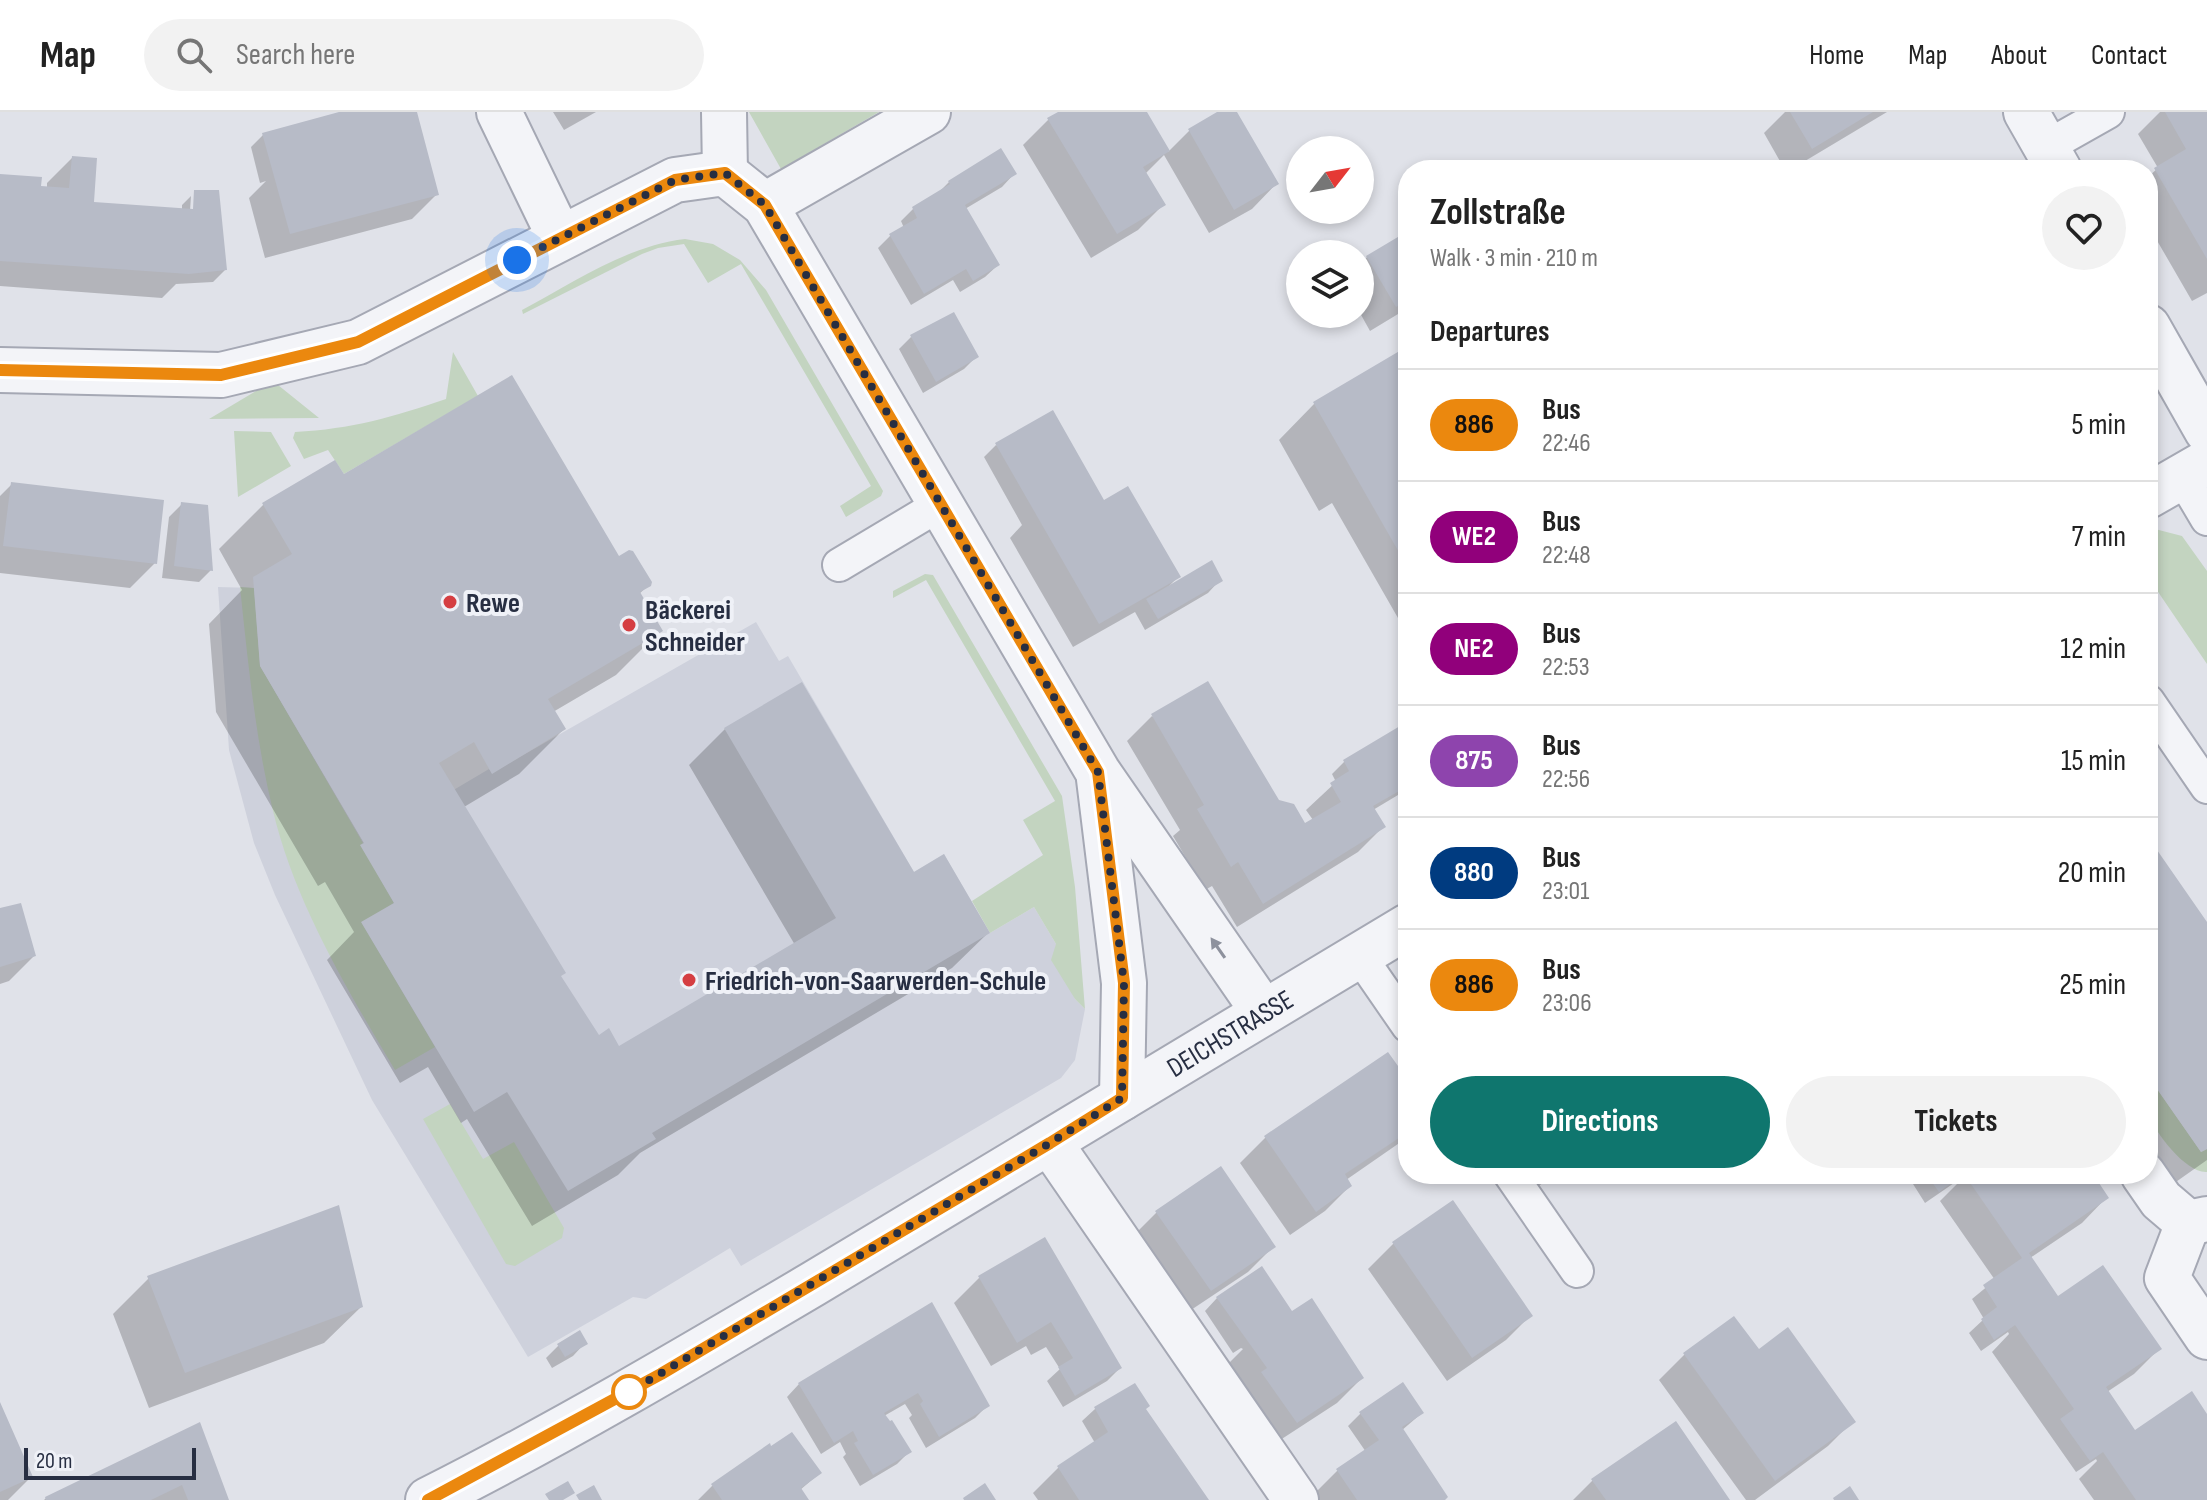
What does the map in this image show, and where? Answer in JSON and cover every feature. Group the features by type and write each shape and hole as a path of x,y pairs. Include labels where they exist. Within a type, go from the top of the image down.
{"street":[{"path":"499,112 560,238"},
{"path":"724,112 725,173"},
{"path":"765,205 928,112"},
{"path":"0,370 221,375 358,342 675,180 725,173 765,205 1098,772 1263,1011"},
{"path":"2158,345 2207,431"},
{"path":"1098,772 1124,983 1122,1098"},
{"name":"DEICHSTRASSE","path":"428,1500 661,1374 1398,932"},
{"path":"1050,1143 1296,1500"},
{"path":"2150,1184 2161,1200 2198,1221 2167,1278 2207,1337"}],"lane":[{"path":"2044,143 2108,112"},
{"path":"2179,478 2207,519"},
{"path":"839,565 941,504"},
{"path":"2158,716 2207,787"},
{"path":"1359,955 1398,1012"},
{"path":"1517,1184 1577,1271"}],"shaded area":[{"name":"Friedrich-von-Saarwerden-Schule","path":"218,587 254,588 260,666 364,843 489,769 492,773 756,622 779,661 788,656 914,872 944,854 990,933 1034,907 1056,944 1075,999 1085,1009 1075,1060 1061,1078 741,1266 730,1248 646,1299 633,1297 528,1357 372,1100 275,895 254,843 229,750"}],"green space":[{"path":"749,112 879,112 781,169"},
{"path":"685,239 713,244 740,260 766,290 883,491 881,496 846,517 840,506 871,486 741,264 708,283 684,244 658,248 523,314 522,310 621,257"},
{"path":"453,352 478,396 344,474 328,450 304,459 293,438 295,432 372,421 446,399"},
{"path":"273,381 319,418 209,419"},
{"path":"234,431 271,432 291,466 238,497"},
{"path":"2158,530 2182,536 2207,571 2207,664 2158,592"},
{"path":"925,574 933,575 1062,796 1075,887 1085,1009 1075,999 1051,960 1056,944 1034,907 990,933 972,901 1043,855 1023,820 1055,801 926,580 893,598 893,591"},
{"path":"240,587 254,588 260,666 363,843 361,845 394,903 362,923 435,1047 395,1070 324,945 283,845 273,811 257,727"},
{"path":"2158,1090 2201,1152 2207,1149 2207,1172 2190,1166 2158,1132"},
{"path":"450,1104 483,1159 514,1142 564,1228 562,1238 515,1266 506,1264 423,1119"}],"building":[{"path":"339,112 417,112 439,195 290,234 262,133"},
{"path":"1058,112 1147,112 1170,151 1143,167 1166,205 1117,234 1047,118"},
{"path":"1217,112 1237,112 1279,184 1234,210 1188,129"},
{"path":"1790,112 1873,112 1812,149"},
{"path":"2165,112 2207,112 2207,259 2158,175 2158,166 2186,149"},
{"path":"1001,148 1017,174 965,205 1000,265 973,281 966,269 924,294 889,234 917,218 912,207"},
{"path":"72,156 97,158 94,202 193,209 194,190 219,190 227,270 189,274 0,261 0,174 42,177 41,186 69,188"},
{"path":"1398,237 1398,306 1374,270 1374,251"},
{"path":"954,312 979,357 936,382 910,335"},
{"path":"1398,352 1398,551 1313,402"},
{"path":"512,375 619,556 633,551 652,582 651,586 640,592 663,631 548,699 566,729 492,774 474,742 439,763 566,973 561,976 599,1035 609,1028 619,1046 836,918 724,728 802,682 914,872 944,854 990,933 652,1133 656,1139 568,1191 507,1092 474,1112 361,922 394,903 360,845 364,843 260,666 253,577 292,554 262,503 335,460 344,474"},
{"path":"1053,410 1104,500 1128,486 1181,577 1099,624 995,443"},
{"path":"11,482 164,500 157,564 3,546"},
{"path":"181,502 208,505 213,571 174,566"},
{"path":"1212,560 1223,581 1158,619 1146,599"},
{"path":"1208,681 1279,800 1294,804 1305,823 1341,802 1330,783 1349,771 1343,760 1398,727 1398,792 1373,806 1386,827 1263,904 1238,862 1231,867 1197,809 1204,805 1151,714"},
{"path":"2158,851 2207,922 2207,1149 2201,1152 2158,1090"},
{"path":"21,903 36,956 0,967 0,908"},
{"path":"1388,1052 1398,1066 1398,1139 1345,1174 1352,1186 1316,1212 1264,1136"},
{"path":"1221,1166 1276,1247 1211,1291 1155,1211"},
{"path":"1933,1184 1950,1184 1939,1192"},
{"path":"1971,1184 2100,1184 2109,1198 2029,1253 2058,1296 2103,1265 2162,1349 2106,1387 2135,1430 2192,1391 2207,1414 2207,1500 2136,1500 2103,1452 2090,1461 2060,1419 2074,1409 2015,1325 1994,1340 1981,1319 1997,1307 1983,1285 2022,1258"},
{"path":"1453,1200 1533,1316 1472,1358 1392,1242"},
{"path":"339,1205 363,1307 185,1373 147,1276"},
{"path":"1045,1237 1122,1368 1075,1396 1058,1367 1073,1358 1051,1322 1017,1343 978,1276"},
{"path":"1262,1266 1292,1311 1312,1298 1364,1378 1297,1423 1261,1372 1267,1368 1216,1297"},
{"path":"932,1302 990,1406 939,1437 920,1404 923,1401 918,1393 884,1413 892,1420 912,1452 873,1475 854,1443 858,1441 853,1431 834,1443 798,1383"},
{"path":"1734,1316 1759,1349 1788,1327 1856,1422 1775,1481 1683,1353"},
{"path":"580,1330 588,1344 565,1357 557,1344"},
{"path":"1403,1382 1424,1413 1402,1427 1448,1497 1445,1500 1357,1500 1336,1469 1379,1440 1359,1412"},
{"path":"1135,1383 1150,1406 1146,1409 1209,1500 1079,1500 1057,1466 1108,1432 1094,1407"},
{"path":"0,1402 33,1477 0,1492"},
{"path":"1676,1421 1730,1500 1606,1500 1591,1479"},
{"path":"200,1422 229,1500 188,1500 182,1485 151,1500 46,1500 45,1497"},
{"path":"792,1432 822,1473 801,1488 809,1500 722,1500 711,1484 770,1443 771,1446"},
{"path":"568,1481 575,1493 563,1500 549,1500 545,1494"},
{"path":"985,1483 996,1500 964,1500 963,1498"},
{"path":"594,1485 602,1500 579,1500 576,1495"},
{"path":"1850,1486 1859,1500 1834,1500 1833,1498"}],"bus line":[{"name":"886","path":"0,370 221,375 358,342 675,180 725,173 765,205 1098,772 1124,983 1122,1098 661,1374 428,1500"}],"place":[{"name":"Rewe","path":"450,602"},
{"name":"Bäckerei Schneider","path":"629,625"},
{"name":"Friedrich-von-Saarwerden-Schule","path":"689,980"}],"route":[{"path":"517,260 675,180 725,173 765,205 1098,772 1124,983 1122,1098 629,1392"}]}
